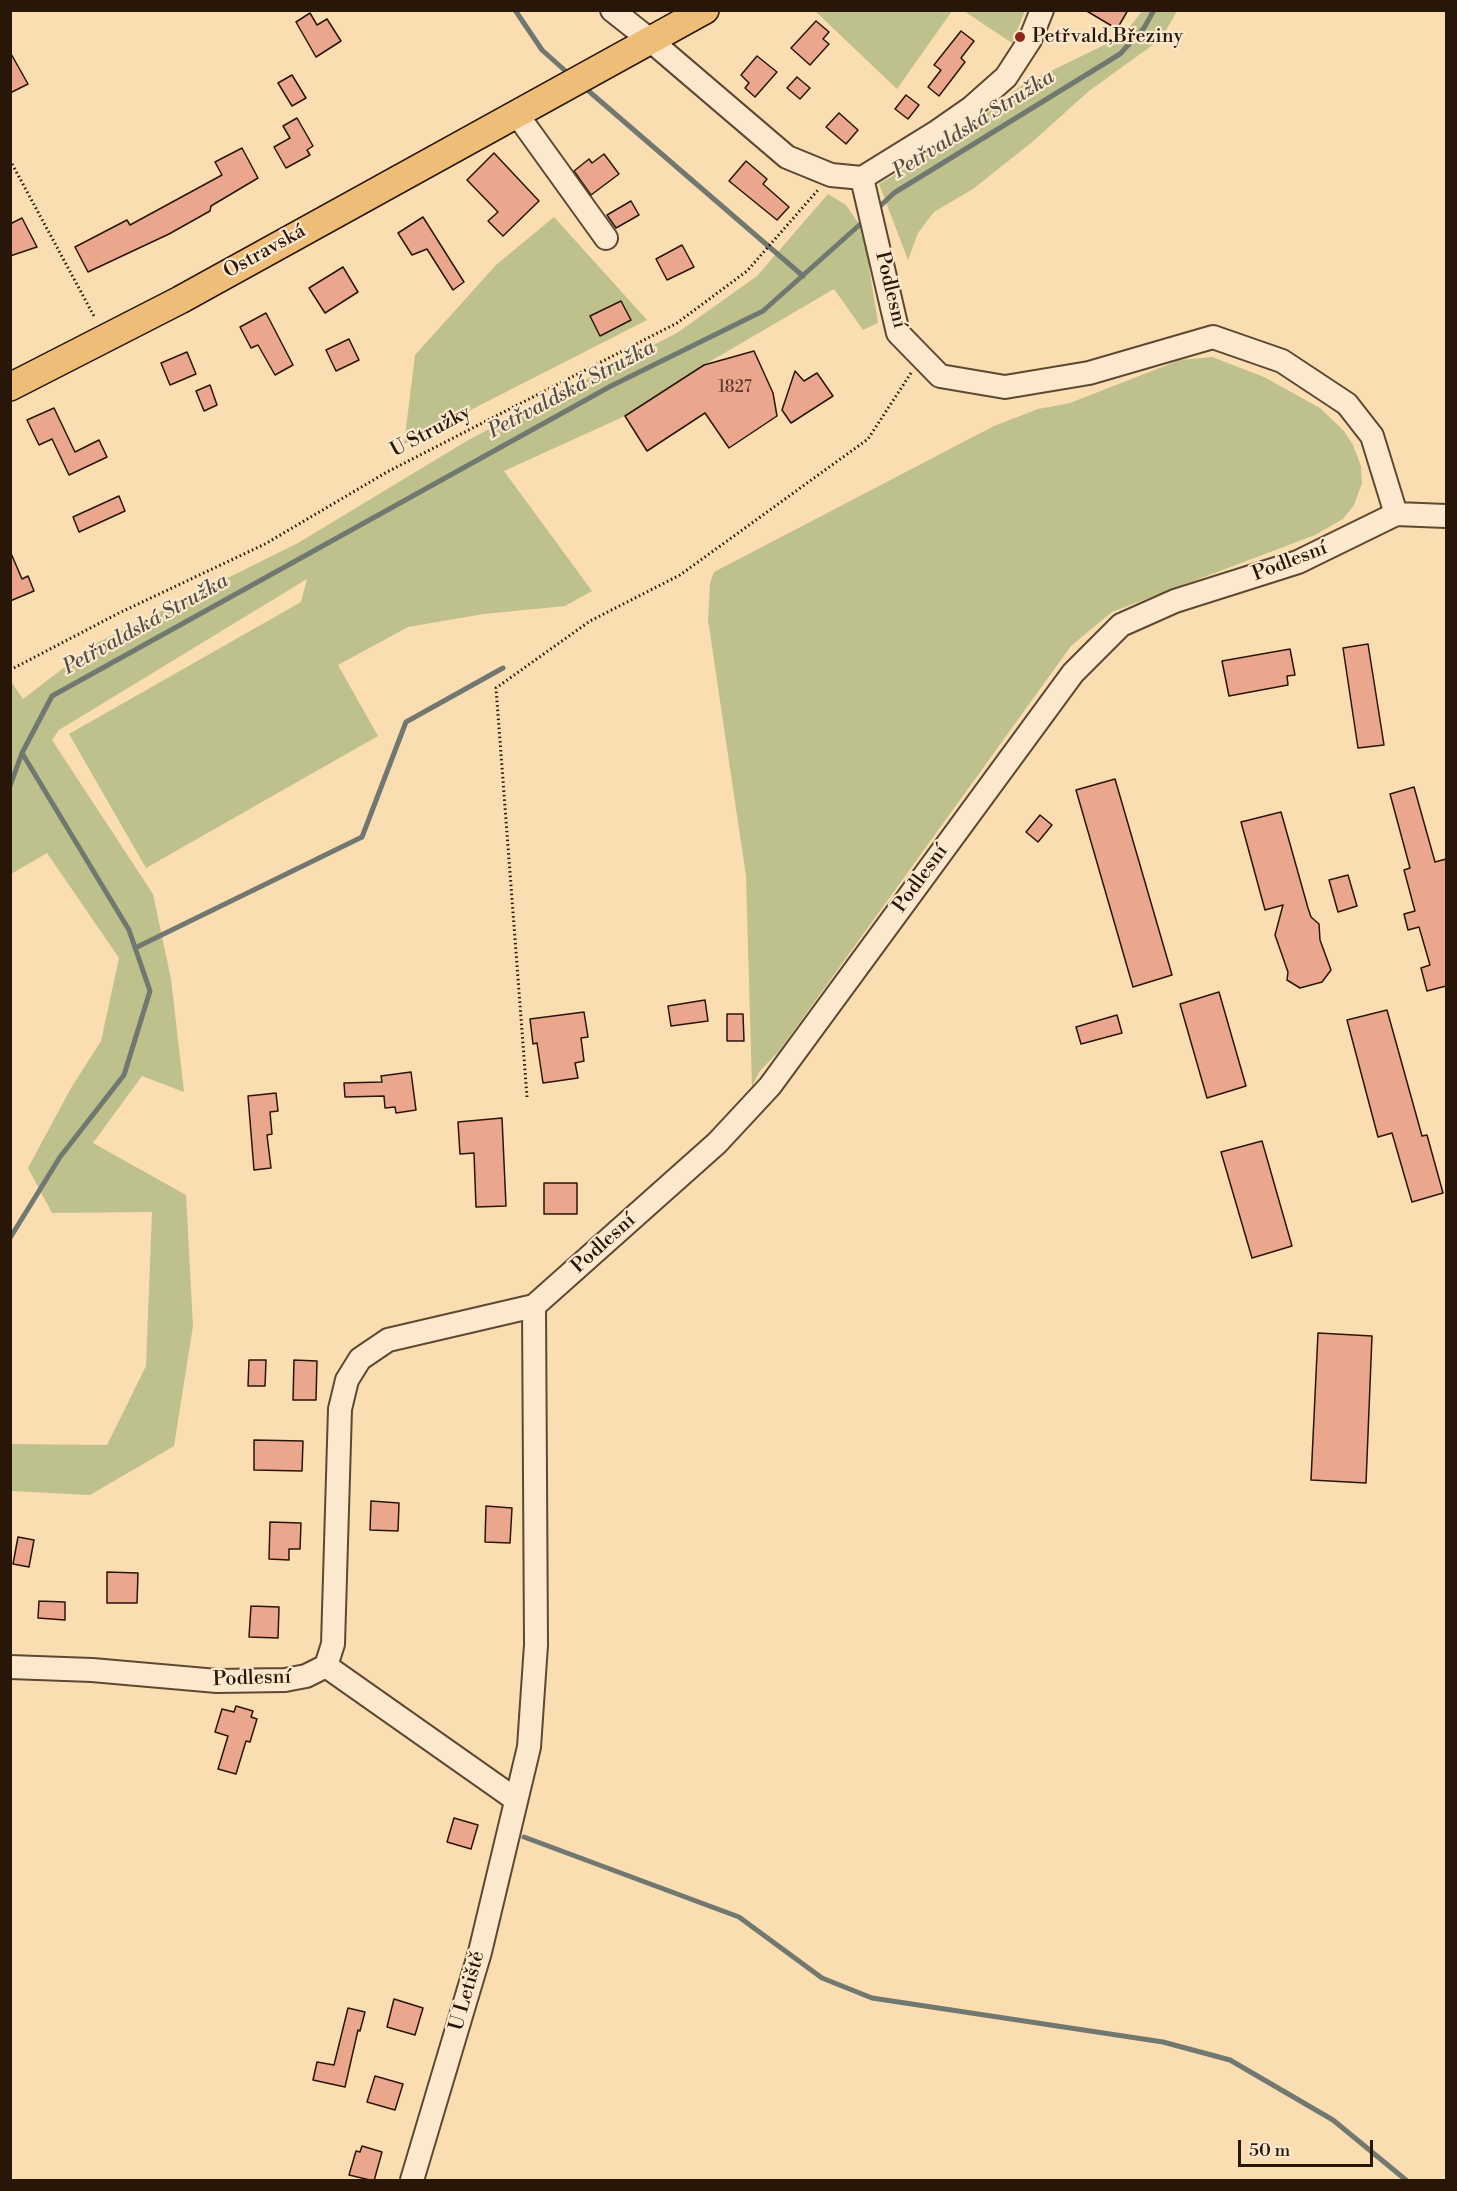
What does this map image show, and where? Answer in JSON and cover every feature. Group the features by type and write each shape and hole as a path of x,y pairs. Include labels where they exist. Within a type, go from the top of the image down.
{"main road":[{"name":"Ostravská","path":"10,387 180,300 705,10"}],"street":[{"path":"612,10 787,157 831,175 862,177 946,126 1006,77 1030,40 1042,10"},
{"path":"516,113 606,238"},
{"name":"Podlesní","path":"10,1667 92,1670 217,1681 285,1680 306,1676 326,1666 333,1644 340,1409 347,1380 360,1359 388,1341 534,1306 717,1143 770,1086 1073,673 1121,625 1175,601 1298,562 1396,514 1372,436 1347,404 1282,361 1213,337 1089,373 1005,387 940,376 898,333 862,177"},
{"path":"1396,514 1446,516"},
{"name":"U Letiště","path":"412,2181 480,1952 529,1747 536,1645 534,1306"},
{"path":"326,1666 515,1799"}],"path":[{"path":"10,159 95,320"},
{"name":"U Stružky","path":"10,670 119,613 265,544 387,472 676,323 747,271 831,175"},
{"path":"527,1097 496,688 590,621 680,575 868,439 921,356"}],"green space":[{"path":"815,11 952,11 897,89"},
{"path":"964,11 1025,11 1012,43"},
{"path":"1142,11 1177,11 1161,39 1089,91 1031,143 973,189 934,212 918,233 908,260 879,184 951,141 1022,85 1123,36"},
{"path":"828,194 846,205 870,240 869,267 878,323 863,330 834,289 704,365 625,416 504,471 592,591 565,606 484,614 408,627 338,665 378,736 146,868 69,734 301,602 307,579 59,730 52,740 153,894 171,979 184,1092 142,1076 93,1143 186,1195 193,1326 174,1446 90,1495 11,1491 11,1444 107,1445 146,1366 152,1212 52,1213 28,1168 71,1088 101,1041 119,958 47,853 11,874 10,680 23,699 95,644 298,543 470,439 677,333 757,276"},
{"path":"554,217 647,320 404,444 415,355 496,265"},
{"path":"1212,357 1264,377 1320,408 1344,431 1353,445 1361,466 1362,483 1354,505 1343,519 1315,535 1112,612 1071,646 779,1051 759,1072 752,1087 746,876 708,620 710,583 714,572 994,426 1038,409 1070,403 1180,360"}],"building":[{"path":"1085,10 1128,10 1117,29"},
{"path":"310,13 317,25 327,19 341,41 316,57 296,22"},
{"path":"816,21 829,32 823,39 829,44 810,65 791,48"},
{"path":"961,31 974,41 961,58 965,62 939,96 928,87 941,70 934,65"},
{"path":"10,52 28,84 10,93"},
{"path":"757,56 777,72 755,97 745,88 749,83 741,75"},
{"path":"292,75 306,98 292,106 278,83"},
{"path":"797,77 810,88 800,99 787,88"},
{"path":"906,95 919,105 908,119 895,109"},
{"path":"839,113 858,130 846,144 826,127"},
{"path":"297,118 313,146 307,150 310,155 286,168 274,147 290,138 283,126"},
{"path":"242,148 258,178 211,206 210,211 169,234 88,272 75,247 127,220 130,225 222,175 215,162"},
{"path":"494,153 539,201 503,236 488,221 498,212 467,180"},
{"path":"604,154 619,174 591,195 574,171 589,159 592,163"},
{"path":"746,161 767,179 763,184 789,207 777,220 729,181"},
{"path":"631,201 639,215 616,228 607,215"},
{"path":"423,217 464,282 453,290 427,249 412,255 398,233"},
{"path":"22,218 37,247 10,256 10,224"},
{"path":"682,245 694,267 667,280 656,259"},
{"path":"343,267 358,292 325,313 309,288"},
{"path":"621,301 631,320 600,336 590,316"},
{"path":"266,313 293,365 275,375 258,345 251,348 240,327"},
{"path":"349,339 359,360 336,371 326,350"},
{"path":"754,351 773,393 777,416 729,448 705,413 647,451 625,416 704,365"},
{"path":"187,352 196,374 170,385 161,363"},
{"path":"795,371 804,381 817,373 833,396 791,423 782,410"},
{"path":"210,385 217,405 204,411 196,391"},
{"path":"54,408 75,452 99,440 107,457 69,475 52,439 39,445 27,420"},
{"path":"119,496 125,511 79,532 73,517"},
{"path":"10,551 22,579 28,576 34,591 10,601"},
{"path":"1368,644 1384,745 1358,748 1343,648"},
{"path":"1290,649 1295,675 1287,676 1288,685 1229,696 1222,661"},
{"path":"1115,779 1172,975 1133,987 1076,790"},
{"path":"1414,787 1435,862 1446,859 1446,986 1427,991 1421,968 1430,965 1419,927 1408,930 1404,914 1415,911 1404,870 1410,868 1390,794"},
{"path":"1281,812 1308,908 1311,917 1319,924 1320,940 1331,970 1322,982 1300,988 1287,980 1288,972 1275,935 1283,905 1265,910 1241,822"},
{"path":"1040,815 1052,825 1038,842 1026,832"},
{"path":"1348,875 1357,906 1338,912 1329,880"},
{"path":"1219,992 1246,1086 1207,1098 1180,1004"},
{"path":"705,1000 708,1021 671,1026 668,1006"},
{"path":"1387,1010 1422,1136 1427,1135 1443,1193 1412,1202 1392,1133 1378,1137 1347,1020"},
{"path":"584,1012 588,1037 581,1038 584,1061 575,1063 578,1078 543,1083 537,1043 533,1044 530,1019"},
{"path":"727,1014 743,1014 744,1041 727,1041"},
{"path":"1117,1015 1122,1033 1081,1044 1076,1027"},
{"path":"411,1072 416,1110 396,1113 395,1107 385,1108 384,1096 345,1097 344,1083 382,1082 381,1076"},
{"path":"276,1093 278,1111 270,1112 272,1134 267,1135 271,1168 254,1170 248,1096"},
{"path":"502,1118 506,1206 476,1207 474,1153 460,1154 458,1122"},
{"path":"1262,1141 1292,1246 1252,1258 1221,1152"},
{"path":"544,1183 577,1183 577,1214 544,1214"},
{"path":"1318,1333 1372,1336 1366,1483 1311,1480"},
{"path":"249,1360 266,1360 265,1386 248,1386"},
{"path":"294,1360 317,1361 316,1400 293,1400"},
{"path":"254,1440 303,1441 302,1471 254,1470"},
{"path":"371,1501 399,1503 398,1531 370,1530"},
{"path":"486,1506 512,1508 510,1543 485,1542"},
{"path":"270,1522 301,1523 300,1549 289,1549 289,1560 269,1559"},
{"path":"18,1537 34,1540 29,1567 13,1564"},
{"path":"107,1572 138,1573 137,1603 107,1603"},
{"path":"39,1601 65,1602 65,1620 38,1618"},
{"path":"251,1606 279,1607 278,1638 249,1637"},
{"path":"236,1706 253,1711 251,1717 257,1719 250,1742 246,1741 236,1774 218,1769 228,1736 215,1732 222,1709 234,1712"},
{"path":"454,1818 478,1825 471,1849 447,1842"},
{"path":"394,1999 423,2008 415,2035 387,2027"},
{"path":"348,2008 365,2012 360,2031 358,2030 345,2087 313,2080 317,2062 334,2065"},
{"path":"375,2076 403,2084 395,2110 367,2102"},
{"path":"362,2146 382,2152 374,2181 349,2175 356,2151 360,2152"}],"waterway":[{"path":"515,10 542,50 570,75"},
{"name":"Petřvaldská Stružka","path":"876,210 894,193 1120,54 1144,28 1154,10"},
{"path":"584,87 803,276"},
{"name":"Petřvaldská Stružka","path":"10,786 22,753 52,696 611,386 763,311 865,220"},
{"path":"137,947 362,837 406,722 503,668"},
{"path":"10,1238 60,1157 124,1075 150,991 129,930 22,753"},
{"path":"524,1837 739,1917 822,1978 872,1998 1163,2042 1230,2060 1333,2120 1406,2180"}],"place":[{"name":"Petřvald,Březiny","path":"1020,37"}]}
